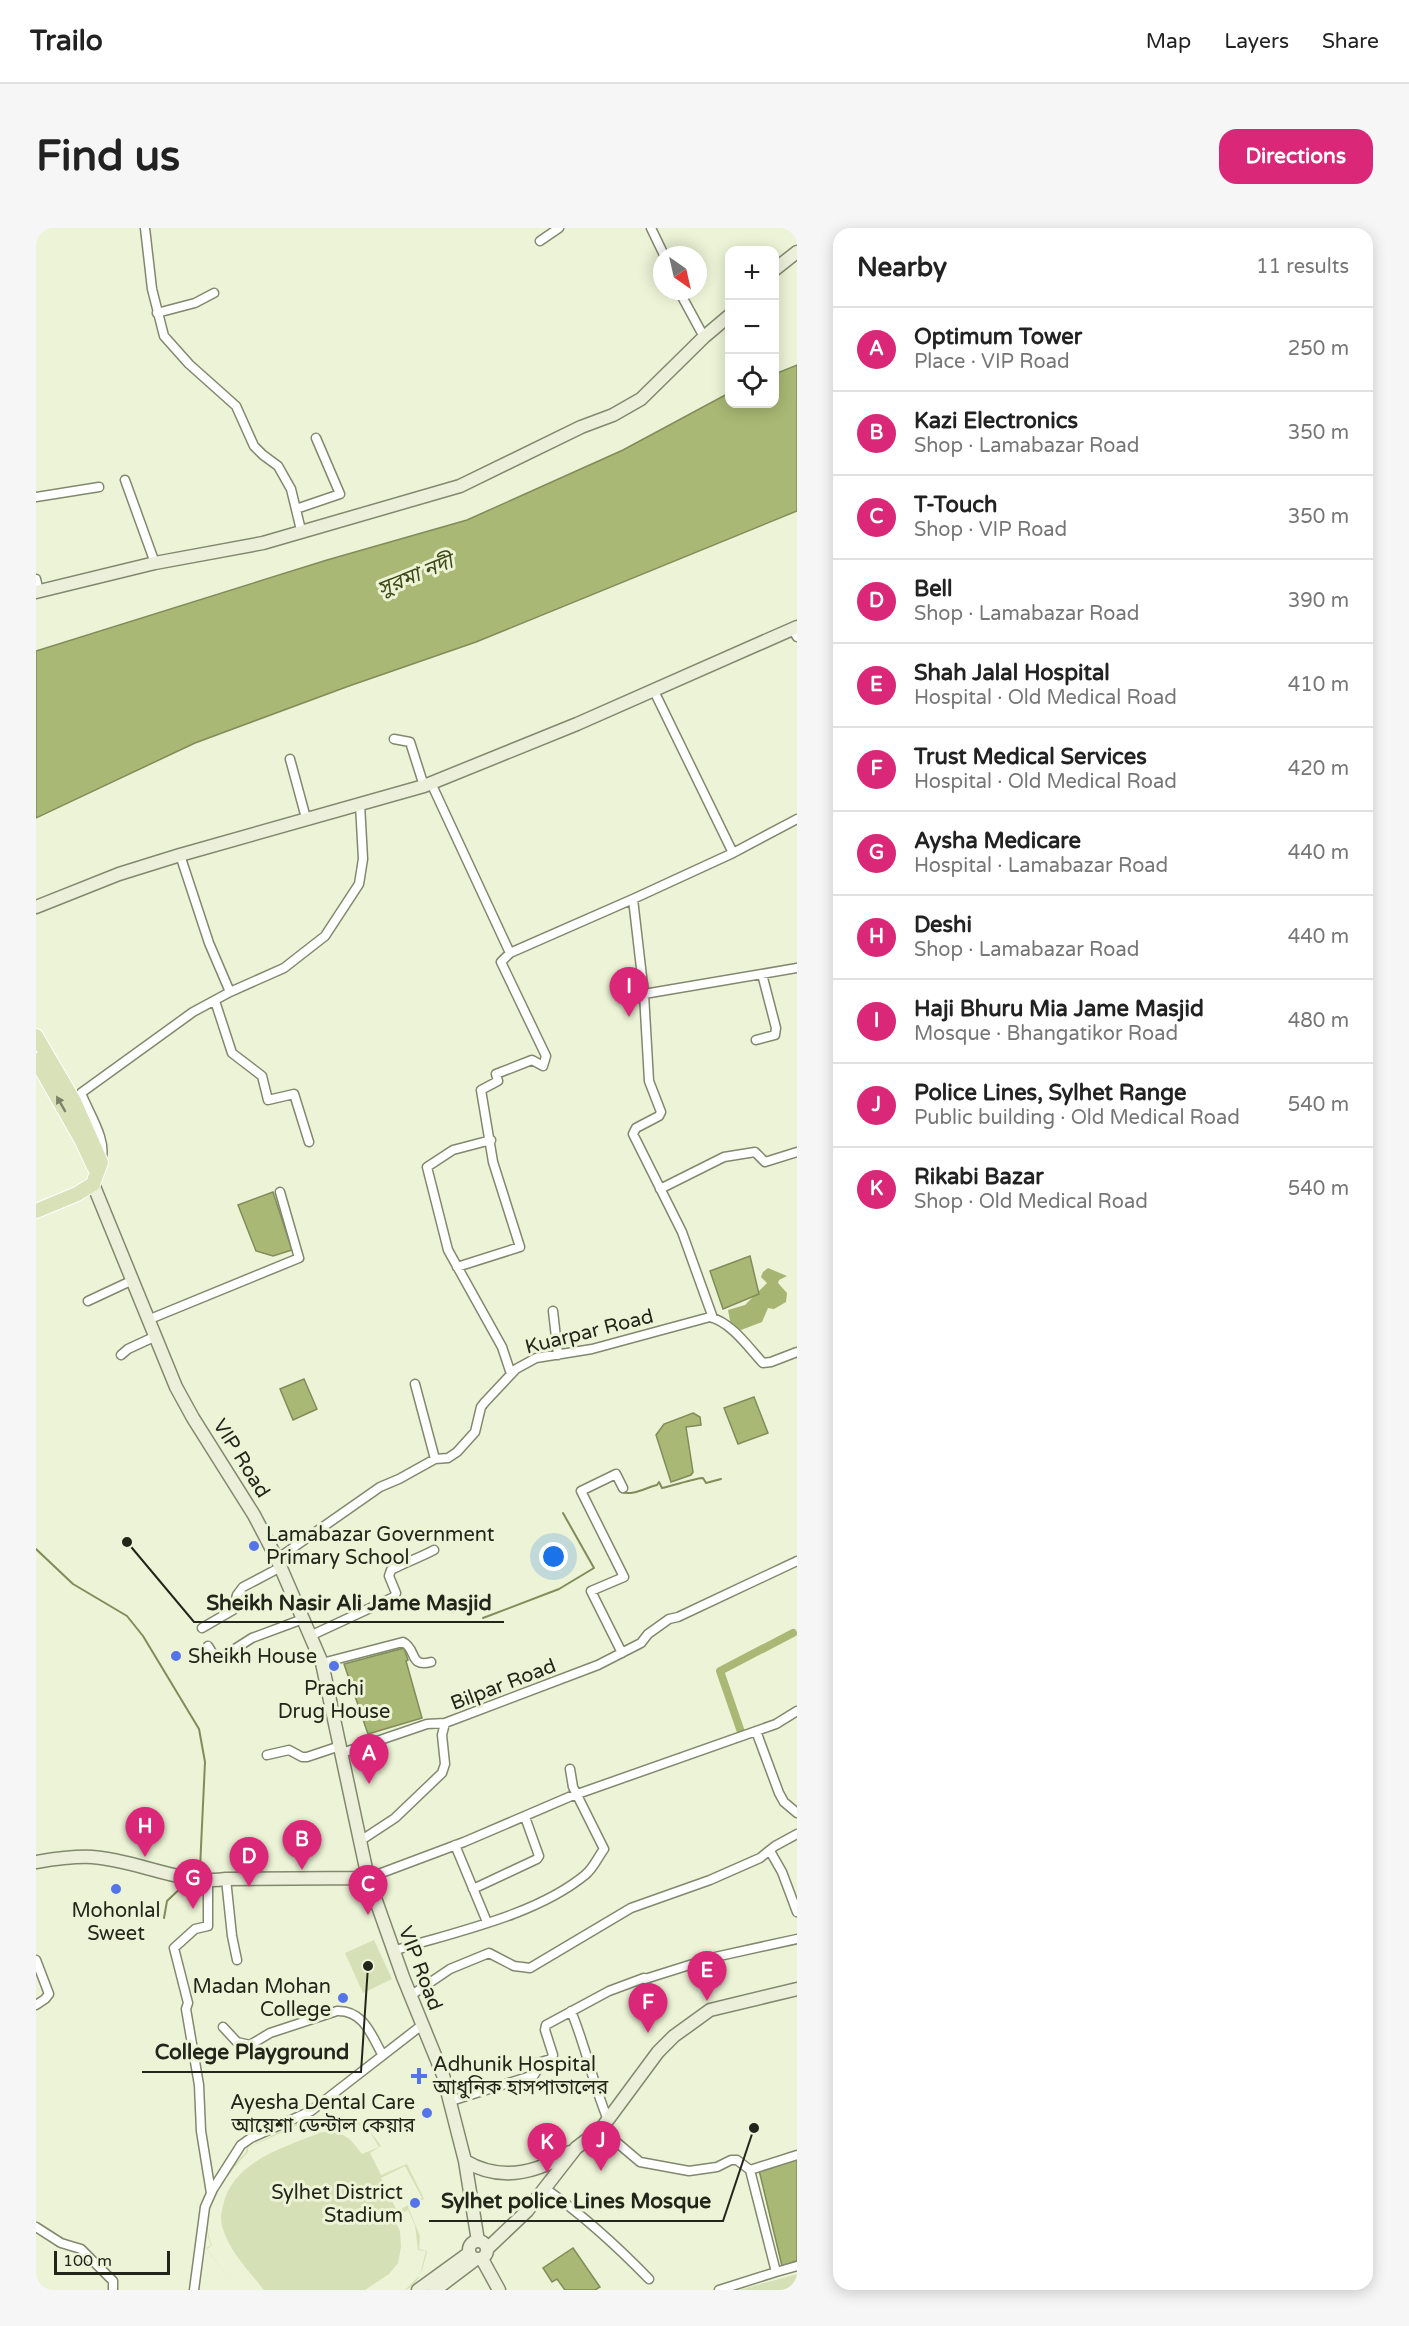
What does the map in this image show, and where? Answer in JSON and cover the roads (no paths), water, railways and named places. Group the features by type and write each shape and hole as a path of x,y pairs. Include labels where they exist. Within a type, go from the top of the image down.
{"main road":[{"path":"36,1036 74,1101 97,1174"},
{"path":"36,1060 97,1174"},
{"path":"36,1211 77,1194 97,1174"}],"street":[{"path":"146,228 157,313 164,336 236,406 254,446 263,456 278,466 291,489 301,530"},
{"path":"540,241 559,228"},
{"path":"651,228 660,246"},
{"path":"779,266 797,252"},
{"path":"157,313 195,303 214,293"},
{"path":"684,300 704,337"},
{"path":"36,579 38,592 155,563 263,543 301,530 460,486 581,427 613,415 641,399 725,319"},
{"path":"296,508 339,494 316,438"},
{"path":"125,480 155,563"},
{"path":"36,497 99,487"},
{"path":"36,907 119,874 428,784 795,631"},
{"path":"654,691 733,853"},
{"path":"394,739 411,742 428,784 510,953"},
{"path":"290,759 306,818"},
{"path":"97,1174 104,1153 100,1137 81,1094 193,1012 230,992 284,968 325,936 359,884 363,859 360,804"},
{"path":"457,1267 520,1247 493,1162 481,1090 498,1081 496,1074 532,1060 543,1066 546,1056 501,962 510,953 733,853 797,819"},
{"path":"180,855 209,943 230,992"},
{"path":"633,899 644,994 649,1081 661,1112 659,1116 636,1128 633,1134 682,1232 712,1318 722,1322 739,1336 763,1362 771,1362 797,1352"},
{"path":"644,994 699,987 797,968"},
{"path":"756,1040 775,1035 776,1028 762,974"},
{"path":"215,1001 232,1053 262,1076 268,1100 294,1094 309,1142"},
{"path":"491,1140 453,1150 427,1167 448,1250 502,1347 511,1374"},
{"path":"660,1189 724,1157 755,1152 765,1162 797,1152"},
{"name":"VIP Road","path":"97,1174 133,1280 184,1403 238,1486 279,1563 312,1635 322,1663 368,1878 410,1996 443,2075 465,2161 478,2252 499,2290"},
{"path":"150,1319 299,1258 280,1192"},
{"path":"88,1301 133,1280"},
{"path":"553,1311 558,1355"},
{"name":"Kuarpar Road","path":"202,1628 233,1610 237,1595 243,1587 279,1563 380,1487 435,1459 448,1458 475,1432 481,1407 511,1374 536,1358 592,1349 712,1318"},
{"path":"121,1355 128,1349 156,1336"},
{"path":"415,1383 435,1459"},
{"path":"622,1653 591,1591 624,1577 581,1491 616,1474 623,1488"},
{"path":"312,1635 396,1595 389,1576 391,1570 412,1558 418,1559 434,1550"},
{"name":"Bilpar Road","path":"360,1841 395,1818 442,1773 445,1764 442,1735 446,1723 598,1665 641,1643 648,1634 669,1619 678,1617 797,1561"},
{"path":"208,1646 217,1659 252,1638 303,1618"},
{"path":"322,1663 403,1642 409,1646 416,1661 431,1662"},
{"path":"36,1862 61,1858 93,1857 207,1881 368,1878 525,1817 577,1794 776,1724 797,1711"},
{"path":"267,1755 289,1750 302,1757 307,1757 341,1750 427,1724 446,1723"},
{"path":"756,1731 783,1802 797,1813"},
{"path":"393,1951 537,1904 587,1874 604,1849 577,1794 570,1769"},
{"path":"473,1889 537,1859 539,1856 525,1817"},
{"path":"410,1996 450,1969 489,1953 514,1966 530,1968 632,1908 720,1876 760,1858 797,1834"},
{"path":"455,1845 487,1922"},
{"path":"770,1851 782,1872 797,1912"},
{"path":"226,1879 237,1960"},
{"path":"207,1881 208,1926 195,1929 174,1948 188,2002 186,2009 199,2085 201,2131 211,2193"},
{"path":"451,2101 534,2075 536,2072 534,2064 551,2059 553,2055 545,2026 609,1991 715,1957 797,1939"},
{"path":"36,1960 49,1994 36,2005"},
{"path":"465,2161 475,2167 499,2174 513,2174 531,2171 561,2158 605,2124 658,2052 696,2019 710,2010 797,1989"},
{"path":"223,2027 237,2042 250,2045 270,2033 337,2011 345,2011 358,2016 382,2054"},
{"path":"571,2011 580,2032 605,2124 640,2162 689,2171 717,2167 731,2160 737,2160 750,2170 776,2272"},
{"path":"194,2290 205,2207 228,2162 241,2145 251,2138 311,2111 422,2025"},
{"path":"435,2290 527,2211 576,2148"},
{"path":"750,2170 797,2155"},
{"path":"546,2189 578,2211 649,2279"},
{"path":"36,2227 61,2243 81,2249 113,2281 113,2290"},
{"path":"418,2290 478,2252"},
{"path":"719,2290 797,2266"}],"water":[{"name":"সুরমা নদী","path":"797,365 797,511 476,642 195,743 36,818 36,651 327,560 467,520 623,450 725,395 725,408 779,408 779,372"},
{"path":"273,1192 292,1250 273,1256 256,1251 238,1205"},
{"path":"750,1256 759,1294 723,1309 710,1271"},
{"path":"304,1379 317,1409 293,1420 280,1389"},
{"path":"754,1397 768,1433 738,1444 724,1408"},
{"path":"693,1413 700,1417 701,1425 686,1427 693,1472 691,1475 671,1482 656,1435 664,1424"},
{"path":"404,1648 422,1718 368,1734 344,1664"},
{"path":"797,2159 797,2261 782,2266 759,2170"},
{"path":"573,2248 600,2287 595,2290 565,2290 557,2279 552,2282 543,2268"}],"waterway":[{"path":"621,1492 634,1492 657,1485 659,1482 662,1488 700,1478 703,1478 706,1483 721,1479"},
{"path":"483,1618 559,1589 594,1568 563,1513"},
{"path":"36,1549 73,1584 127,1616 143,1636 199,1729 205,1762 200,1868 195,1873"},
{"path":"741,1732 720,1671 793,1633"},
{"path":"164,1918 167,1901 187,1882"}],"place":[{"name":"Haji Bhuru Mia Jame Masjid","path":"629,1017"},
{"name":"Sheikh Nasir Ali Jame Masjid","path":"127,1542"},
{"name":"Lamabazar Government Primary School","path":"254,1546"},
{"name":"Sheikh House","path":"176,1656"},
{"name":"Prachi Drug House","path":"334,1666"},
{"name":"Optimum Tower","path":"369,1784"},
{"name":"Deshi","path":"145,1857"},
{"name":"Kazi Electronics","path":"302,1870"},
{"name":"Bell","path":"249,1887"},
{"name":"Mohonlal Sweet","path":"116,1889"},
{"name":"Aysha Medicare","path":"193,1909"},
{"name":"T-Touch","path":"368,1915"},
{"name":"College Playground","path":"368,1966"},
{"name":"Madan Mohan College","path":"343,1998"},
{"name":"Shah Jalal Hospital","path":"707,2001"},
{"name":"Trust Medical Services","path":"648,2033"},
{"name":"Adhunik Hospital আধুনিক হাসপাতালের","path":"419,2076"},
{"name":"Ayesha Dental Care আয়েশা ডেন্টাল কেয়ার","path":"427,2113"},
{"name":"Sylhet police Lines Mosque","path":"754,2128"},
{"name":"Police Lines, Sylhet Range","path":"601,2171"},
{"name":"Rikabi Bazar","path":"547,2173"},
{"name":"Sylhet District Stadium","path":"415,2203"}]}
